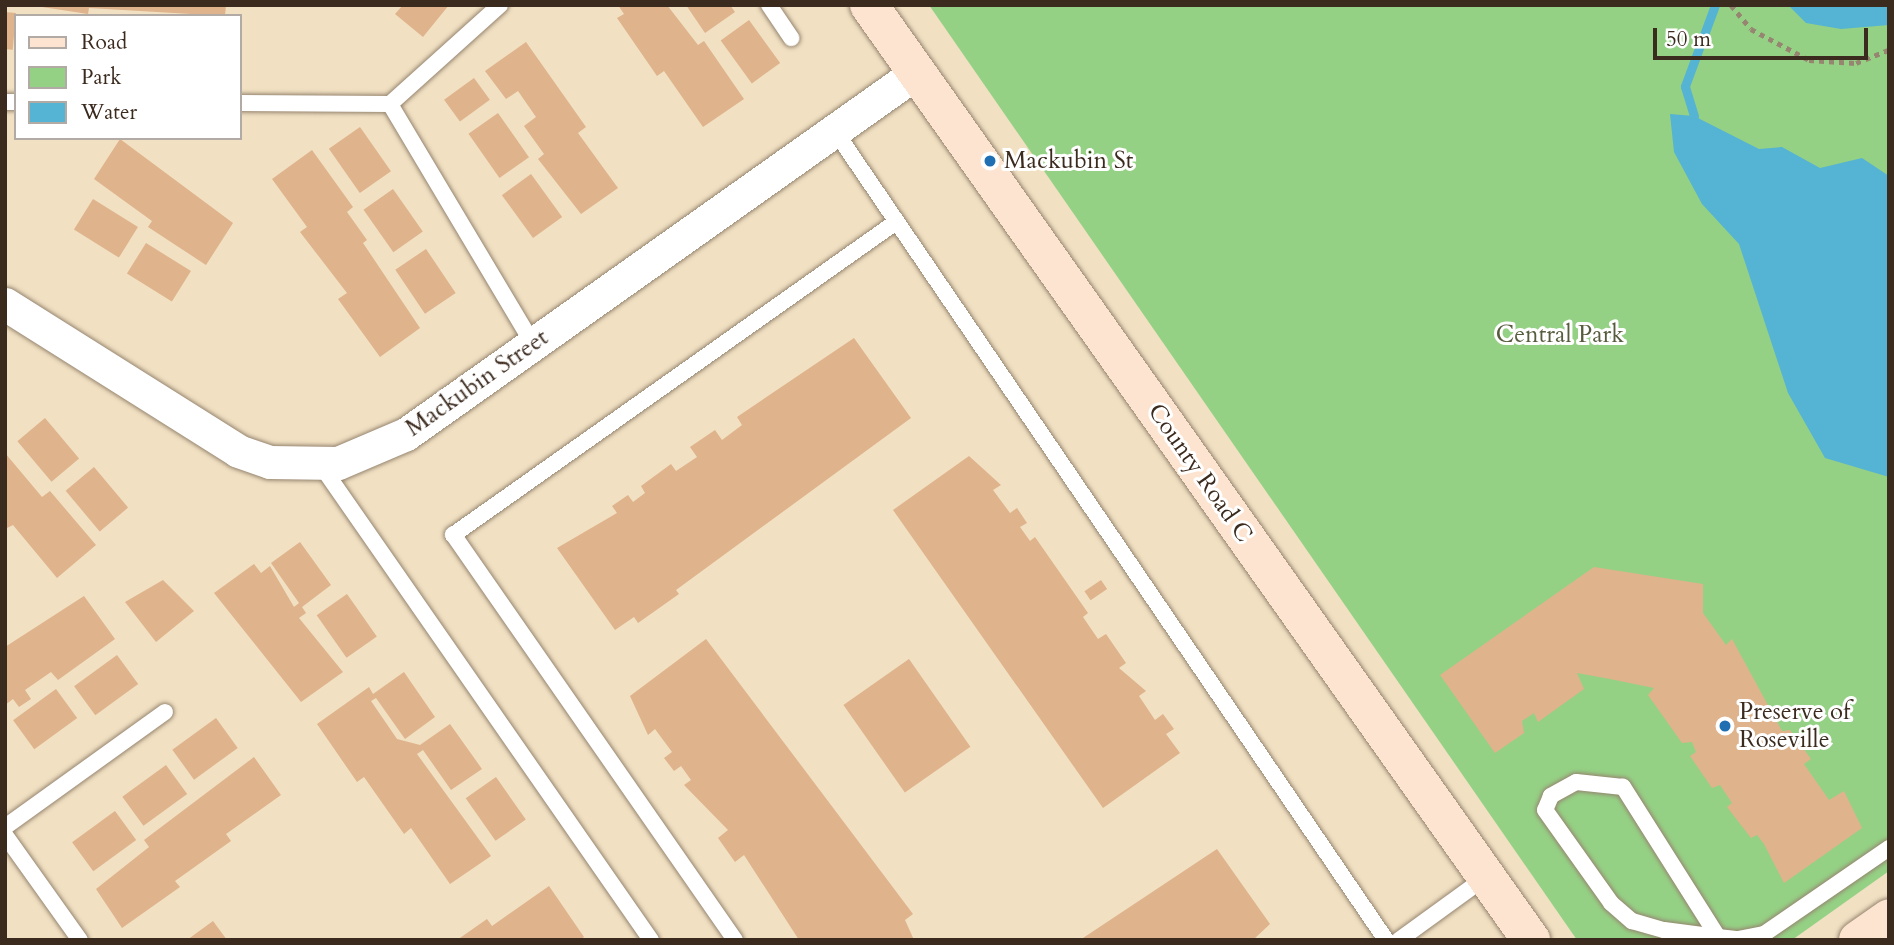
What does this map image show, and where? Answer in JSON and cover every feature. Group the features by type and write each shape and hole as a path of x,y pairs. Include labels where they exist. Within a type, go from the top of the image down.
{"main road":[{"name":"County Road C","path":"869,5 1531,940"},
{"path":"1858,940 1889,918"}],"street":[{"name":"Mackubin Street","path":"5,304 239,451 270,462 320,464 372,453 406,434 917,72"}],"lane":[{"path":"242,103 390,104 500,5"},
{"path":"769,5 791,38"},
{"path":"390,104 533,344"},
{"path":"835,131 1386,940"},
{"path":"735,940 453,535 896,222"},
{"path":"320,464 651,940"},
{"path":"5,827 165,712"},
{"path":"1718,937 1623,787 1576,782 1551,796 1545,810 1611,903 1632,921 1718,937 1764,934 1889,848"},
{"path":"5,835 80,940"},
{"path":"1399,940 1486,877"}],"path":[{"path":"1731,5 1751,29 1809,60 1856,63 1889,50"}],"green space":[{"name":"Central Park","path":"929,5 1889,5 1889,871 1792,940 1577,940"}],"water":[{"path":"1788,5 1889,5 1889,25 1841,29 1806,23"},
{"path":"1670,114 1694,116 1759,149 1782,147 1820,168 1862,158 1889,176 1889,477 1825,458 1788,393 1739,244 1702,204 1674,152"}],"building":[{"path":"29,5 226,5 225,14 89,8 88,14"},
{"path":"403,5 449,5 423,37 395,14"},
{"path":"618,5 667,5 698,45 704,41 744,99 703,127 664,71 657,76 617,18 624,14"},
{"path":"686,5 730,5 735,12 705,33"},
{"path":"5,12 16,13 13,50 5,49"},
{"path":"749,20 780,63 752,83 721,41"},
{"path":"526,42 586,127 578,133 618,188 581,214 538,159 544,154 524,126 536,117 518,91 506,99 485,71"},
{"path":"474,78 490,100 460,122 444,100"},
{"path":"498,113 529,157 499,178 469,134"},
{"path":"360,127 391,171 360,193 329,149"},
{"path":"121,140 233,223 206,265 148,227 152,221 94,179"},
{"path":"312,150 353,207 347,212 367,240 363,243 420,328 380,357 338,299 347,293 300,232 307,227 272,179"},
{"path":"531,174 562,217 533,238 502,195"},
{"path":"393,189 423,232 393,252 364,210"},
{"path":"93,199 138,227 119,258 74,230"},
{"path":"146,243 191,271 172,302 127,274"},
{"path":"426,249 456,293 425,314 395,270"},
{"path":"854,338 911,418 676,590 679,594 638,623 634,617 615,630 557,548 617,513 612,506 628,495 633,502 645,493 641,486 671,464 676,471 697,457 690,447 715,430 722,440 742,425 737,417"},
{"path":"45,418 79,459 51,482 17,441"},
{"path":"5,453 42,497 50,491 96,545 57,578 13,525 5,529"},
{"path":"969,456 1001,485 993,490 1010,513 1017,508 1027,523 1020,527 1030,541 1035,537 1088,613 1083,617 1098,639 1106,634 1126,663 1119,668 1146,691 1139,696 1155,720 1163,714 1174,729 1166,734 1180,753 1103,808 893,510"},
{"path":"94,467 128,508 100,531 66,491"},
{"path":"300,542 331,585 302,607 306,613 299,618 343,672 301,702 214,593 254,564 261,573 270,566 294,607 299,603 271,563"},
{"name":"Preserve of Roseville","path":"1594,567 1703,584 1703,613 1726,645 1732,639 1782,731 1790,730 1811,759 1804,764 1829,800 1844,791 1862,828 1784,883 1764,844 1757,835 1751,838 1727,807 1732,803 1720,785 1712,788 1690,756 1696,752 1692,742 1682,743 1648,695 1654,688 1610,679 1577,673 1584,689 1538,722 1534,713 1522,721 1524,733 1495,753 1440,675"},
{"path":"163,580 194,611 156,642 125,602"},
{"path":"1101,580 1107,589 1091,600 1084,591"},
{"path":"347,594 377,637 347,658 317,615"},
{"path":"84,596 115,639 58,680 51,672 25,690 31,699 19,707 13,699 5,705 5,647"},
{"path":"706,639 913,914 905,920 914,940 799,940 744,855 735,862 718,838 728,830 684,785 691,780 681,766 674,771 664,758 672,752 655,729 648,735 630,696"},
{"path":"117,655 138,684 95,715 74,686"},
{"path":"909,659 970,747 905,793 843,705"},
{"path":"404,672 435,717 405,739 376,698 371,701 397,739 420,745 450,724 482,769 451,790 423,750 417,754 491,856 450,884 411,828 404,834 364,777 357,782 317,724 369,687 373,694"},
{"path":"56,689 77,718 34,749 13,720"},
{"path":"216,718 238,748 194,780 172,750"},
{"path":"254,757 281,795 226,834 231,841 175,881 180,887 122,928 96,889 149,847 144,840"},
{"path":"166,765 187,794 143,826 122,797"},
{"path":"496,777 526,820 496,841 466,798"},
{"path":"115,811 136,840 93,871 72,842"},
{"path":"1217,849 1270,924 1253,940 1080,940"},
{"path":"549,886 584,937 580,940 457,940 487,919 492,926"},
{"path":"213,921 227,940 187,940"}],"waterway":[{"path":"1694,116 1685,86 1715,5"}],"place":[{"name":"Mackubin St","path":"990,161"},
{"name":"Preserve of Roseville","path":"1725,726"}]}
